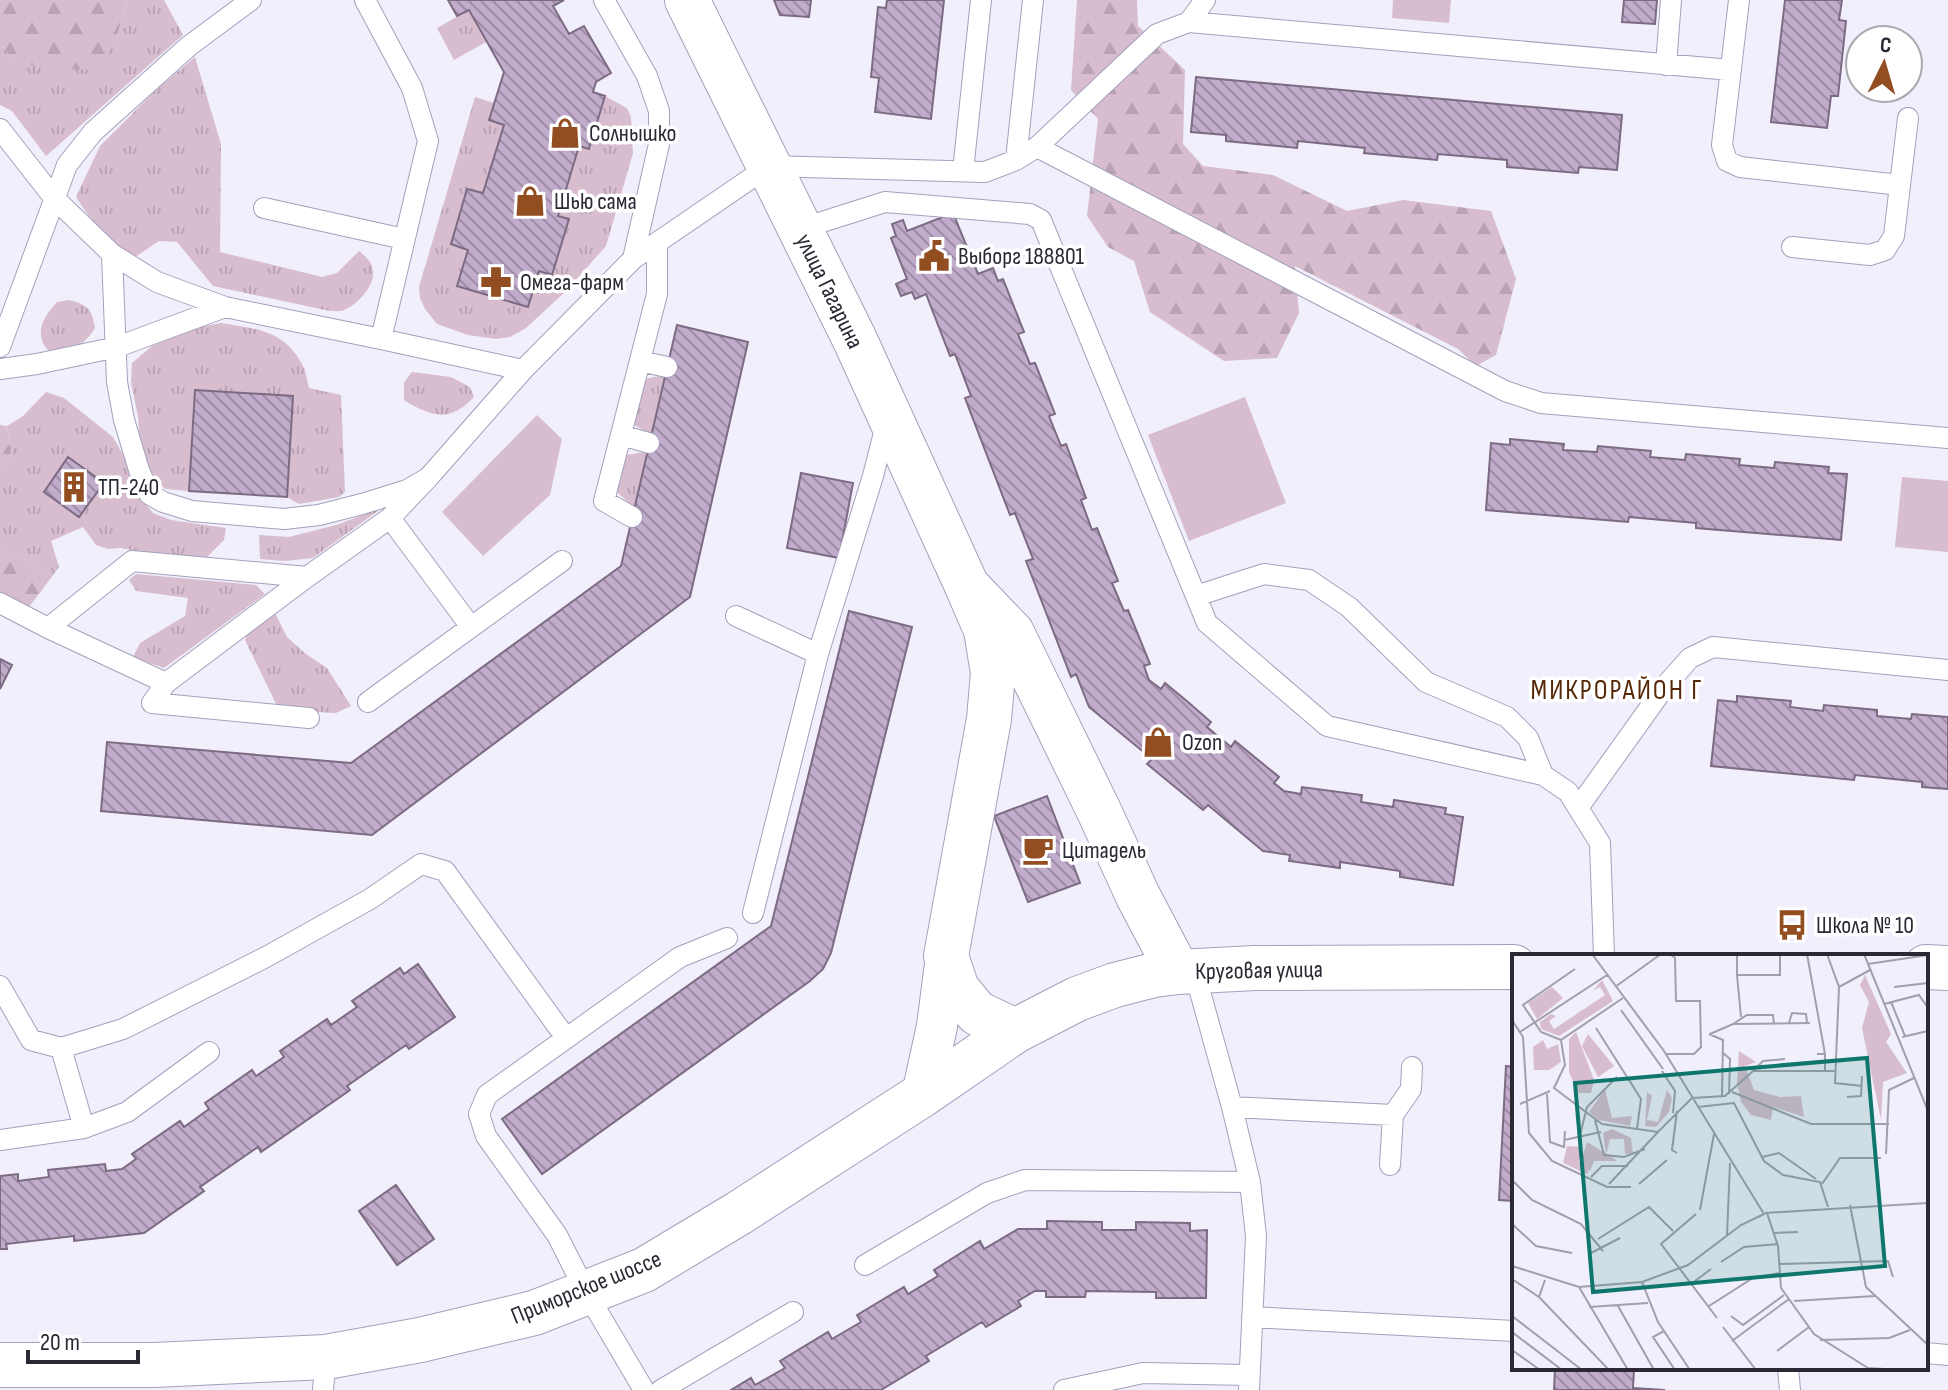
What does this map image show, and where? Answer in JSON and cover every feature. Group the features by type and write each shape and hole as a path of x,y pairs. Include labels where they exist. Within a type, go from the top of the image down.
{"main road":[{"name":"улица Гагарина","path":"687,0 855,340 986,630 993,673 989,719 946,956"},
{"name":"улица Гагарина","path":"967,586 1012,633 1138,896 1186,971"},
{"path":"946,956 957,989 977,1013 1015,1031"},
{"name":"Круговая улица","path":"1015,1031 1077,999 1154,975 1255,968 1512,967"},
{"path":"1928,967 1948,968"},
{"name":"Приморское шоссе","path":"0,1365 154,1365 324,1374 420,1340 534,1313 644,1270 685,1246 922,1095 1015,1031"}],"street":[{"path":"922,1095 937,1026 946,956"}],"lane":[{"path":"0,347 67,165 93,132 189,46 251,0"},
{"path":"365,0 412,88 428,141 381,339"},
{"path":"604,0 647,76 659,111 659,144 633,259"},
{"path":"963,171 981,0"},
{"path":"1016,160 1033,0"},
{"path":"1189,22 1205,0"},
{"path":"1666,65 1671,0"},
{"path":"1739,0 1722,145 1727,161 1740,167 1900,185"},
{"path":"309,718 152,703 166,683 390,518 523,370 633,259 769,166 985,172 1016,160 1037,147 1157,34 1189,22 1731,70"},
{"path":"1792,247 1870,255 1885,250 1894,236 1908,118"},
{"path":"0,129 54,198 112,254 157,282 225,307 523,370"},
{"path":"1037,147 1505,391 1541,403 1948,438"},
{"path":"800,229 885,202 1030,214 1041,220 1207,623 1327,726 1543,775 1568,792 1600,843 1604,954"},
{"path":"264,208 404,239"},
{"path":"632,517 604,501 657,294 657,243"},
{"path":"112,254 117,382 131,445 149,494 192,511 284,519 319,515 362,504 407,490 428,478"},
{"path":"0,369 117,347 225,307"},
{"path":"640,361 667,367"},
{"path":"753,913 818,654 888,417"},
{"path":"621,435 649,443"},
{"path":"390,518 471,627"},
{"path":"48,628 132,561 307,577"},
{"path":"368,702 562,561"},
{"path":"1196,596 1264,574 1309,580 1349,607 1426,682 1507,717 1528,738 1543,775"},
{"path":"0,603 166,683"},
{"path":"736,616 818,654"},
{"path":"1578,808 1666,685 1690,658 1713,647 1948,670"},
{"path":"0,986 31,1040 61,1048 123,1029 201,990 370,899 421,864 445,871 566,1038"},
{"path":"644,1390 586,1292 557,1235 486,1136 479,1114 487,1095 680,957 727,938"},
{"path":"1064,1390 1143,1373 1249,1382 1256,1236 1250,1182 1232,1107 1186,971"},
{"path":"61,1048 84,1128"},
{"path":"0,1140 84,1128 127,1112 209,1052"},
{"path":"1390,1165 1393,1115 1411,1089 1412,1067"},
{"path":"1232,1107 1393,1115"},
{"path":"865,1265 987,1193 1025,1180 1250,1182"},
{"path":"661,1390 793,1312"},
{"path":"1252,1317 1512,1331"},
{"path":"1928,1353 1948,1355"},
{"path":"1788,1370 1790,1390"}],"green space":[{"path":"0,0 127,0 115,43 97,70 55,69 15,62 0,44"},
{"path":"127,0 164,0 183,35 46,156 12,111 0,105 0,44 15,62 115,43"},
{"path":"1077,0 1137,0 1138,26 1185,70 1183,144 1203,166 1273,175 1347,211 1403,200 1491,211 1516,279 1496,355 1476,366 1458,349 1295,266 1299,313 1277,358 1224,361 1150,312 1134,261 1108,247 1087,216 1098,119 1071,90"},
{"path":"1393,0 1451,0 1449,23 1392,18"},
{"path":"469,10 486,42 454,60 437,28"},
{"path":"195,57 221,144 220,252 322,277 337,273 359,251 370,262 373,277 364,294 349,308 327,310 213,286 177,242 159,241 135,257 102,231 76,197 100,146 156,90"},
{"path":"605,96 627,108 631,117 633,153 606,246 565,292 526,328 510,337 496,339 468,335 437,324 425,309 419,287 475,97 494,103 504,125 483,193 467,189 451,244 468,250 457,286 527,307 539,271 552,274 569,219 558,216 579,146 589,149"},
{"path":"69,300 88,309 95,328 76,347 48,350 41,337 44,319 57,302"},
{"path":"221,323 257,329 277,337 302,364 309,388 341,395 345,492 339,497 299,504 287,497 293,396 196,390 189,491 165,489 151,474 140,447 131,383 132,363 152,346 193,328"},
{"path":"412,372 451,377 470,387 474,397 457,411 448,414 423,410 404,400 404,382"},
{"path":"665,375 651,435 633,424 644,379"},
{"path":"46,392 64,398 113,437 131,469 137,494 153,513 171,520 226,528 224,540 205,559 157,555 96,545 83,527 51,541 59,567 45,586 37,568 28,560 0,550 0,467 11,455 7,426 23,416"},
{"path":"1245,397 1286,503 1189,541 1148,435"},
{"path":"537,415 562,439 550,495 483,556 442,512"},
{"path":"0,425 7,426 11,455 0,467"},
{"path":"647,452 634,508 616,491 625,455"},
{"path":"1902,477 1948,481 1948,552 1895,547"},
{"path":"382,508 313,558 285,561 260,559 259,535 289,537 336,525"},
{"path":"0,550 28,560 37,568 45,586 29,607 0,592"},
{"path":"136,574 256,585 265,594 164,668 133,657 140,643 185,616 188,598 136,591 129,580"},
{"path":"275,613 287,637 327,668 351,706 336,713 279,710 245,640 249,630"}],"building":[{"path":"448,0 564,0 553,6 569,34 584,26 611,73 596,82 593,92 605,96 589,149 579,146 558,216 569,219 552,275 539,271 528,307 457,286 468,250 451,244 467,189 483,193 504,125 489,120 504,72 469,10 457,16"},
{"path":"774,0 811,0 809,17 780,15"},
{"path":"887,0 944,0 931,119 875,112 879,78 871,77 878,7 886,8"},
{"path":"1624,0 1657,0 1655,24 1622,22"},
{"path":"1785,0 1842,0 1839,20 1846,21 1838,96 1831,96 1827,128 1771,122"},
{"path":"1196,77 1622,115 1617,170 1579,167 1578,173 1507,167 1507,160 1438,154 1437,160 1364,153 1365,148 1298,141 1297,148 1226,141 1226,135 1191,132"},
{"path":"953,213 978,274 993,268 998,281 1003,279 1024,332 1018,334 1030,364 1035,363 1055,414 1049,416 1061,446 1066,444 1086,498 1081,500 1092,530 1097,528 1118,581 1112,583 1124,611 1128,610 1150,664 1144,666 1149,680 1161,689 1165,683 1211,722 1207,727 1231,747 1235,741 1279,777 1274,783 1284,791 1301,794 1302,787 1362,795 1361,802 1393,807 1394,800 1446,808 1445,814 1463,817 1453,885 1400,877 1400,871 1340,862 1340,868 1289,861 1290,855 1263,851 1208,805 1203,810 1147,764 1152,759 1089,707 1076,674 1071,677 1026,561 1033,559 1015,513 1010,515 965,398 971,396 955,354 950,356 926,294 915,299 912,292 901,296 896,284 907,279 891,238 896,236 892,224 903,220 907,231"},
{"path":"677,325 748,342 690,597 372,835 101,811 107,742 351,763 621,566"},
{"path":"195,390 293,396 287,497 189,491"},
{"path":"1510,439 1564,444 1563,450 1597,452 1598,446 1651,451 1650,457 1685,460 1686,454 1740,459 1739,465 1774,468 1775,462 1829,467 1828,473 1847,474 1841,540 1696,528 1696,523 1629,517 1628,522 1486,510 1491,443 1510,445"},
{"name":"ТП-240","path":"68,457 104,483 79,517 44,492"},
{"path":"801,473 853,483 839,558 787,548"},
{"path":"849,611 912,627 831,953 823,969 542,1174 502,1119 771,926"},
{"path":"0,659 12,665 0,689"},
{"path":"1737,696 1791,701 1790,707 1823,711 1824,705 1877,710 1877,716 1911,719 1912,714 1948,717 1948,789 1922,787 1922,782 1855,775 1854,780 1711,766 1718,700 1737,702"},
{"path":"1047,796 1080,883 1028,902 994,816"},
{"path":"418,964 455,1017 409,1049 406,1045 347,1086 350,1090 261,1152 258,1147 200,1187 204,1191 144,1233 74,1241 74,1236 6,1244 7,1249 0,1249 0,1176 18,1174 18,1181 49,1177 48,1170 105,1164 106,1171 122,1169 136,1159 132,1154 180,1121 184,1127 209,1109 205,1103 252,1070 256,1076 284,1057 280,1051 327,1019 331,1025 357,1007 352,1001 400,968 404,974"},
{"path":"1506,1066 1512,1067 1512,1201 1499,1200"},
{"path":"396,1185 434,1239 397,1265 359,1211"},
{"path":"1047,1221 1102,1222 1102,1230 1136,1230 1136,1222 1190,1223 1190,1231 1207,1230 1206,1298 1156,1298 1156,1292 1086,1291 1085,1297 1046,1297 1046,1291 1035,1291 1018,1301 1021,1306 986,1327 982,1322 926,1356 929,1361 881,1390 731,1390 751,1378 755,1385 785,1368 780,1361 828,1332 832,1339 861,1322 857,1315 904,1287 908,1294 938,1276 934,1270 980,1241 984,1249 1018,1229 1047,1229"},
{"path":"1555,1370 1634,1370 1633,1388 1665,1390 1554,1390"}],"place":[{"name":"Солнышко","path":"565,133"},
{"name":"Шью сама","path":"530,201"},
{"name":"Выборг 188801","path":"934,256"},
{"name":"Омега-фарм","path":"496,282"},
{"name":"ТП-240","path":"74,487"},
{"name":"Ozon","path":"1158,742"},
{"name":"Цитадель","path":"1038,850"},
{"name":"Школа № 10","path":"1792,925"}],"district":[{"name":"МИКРОРАЙОН Г","path":"1617,689"}]}
